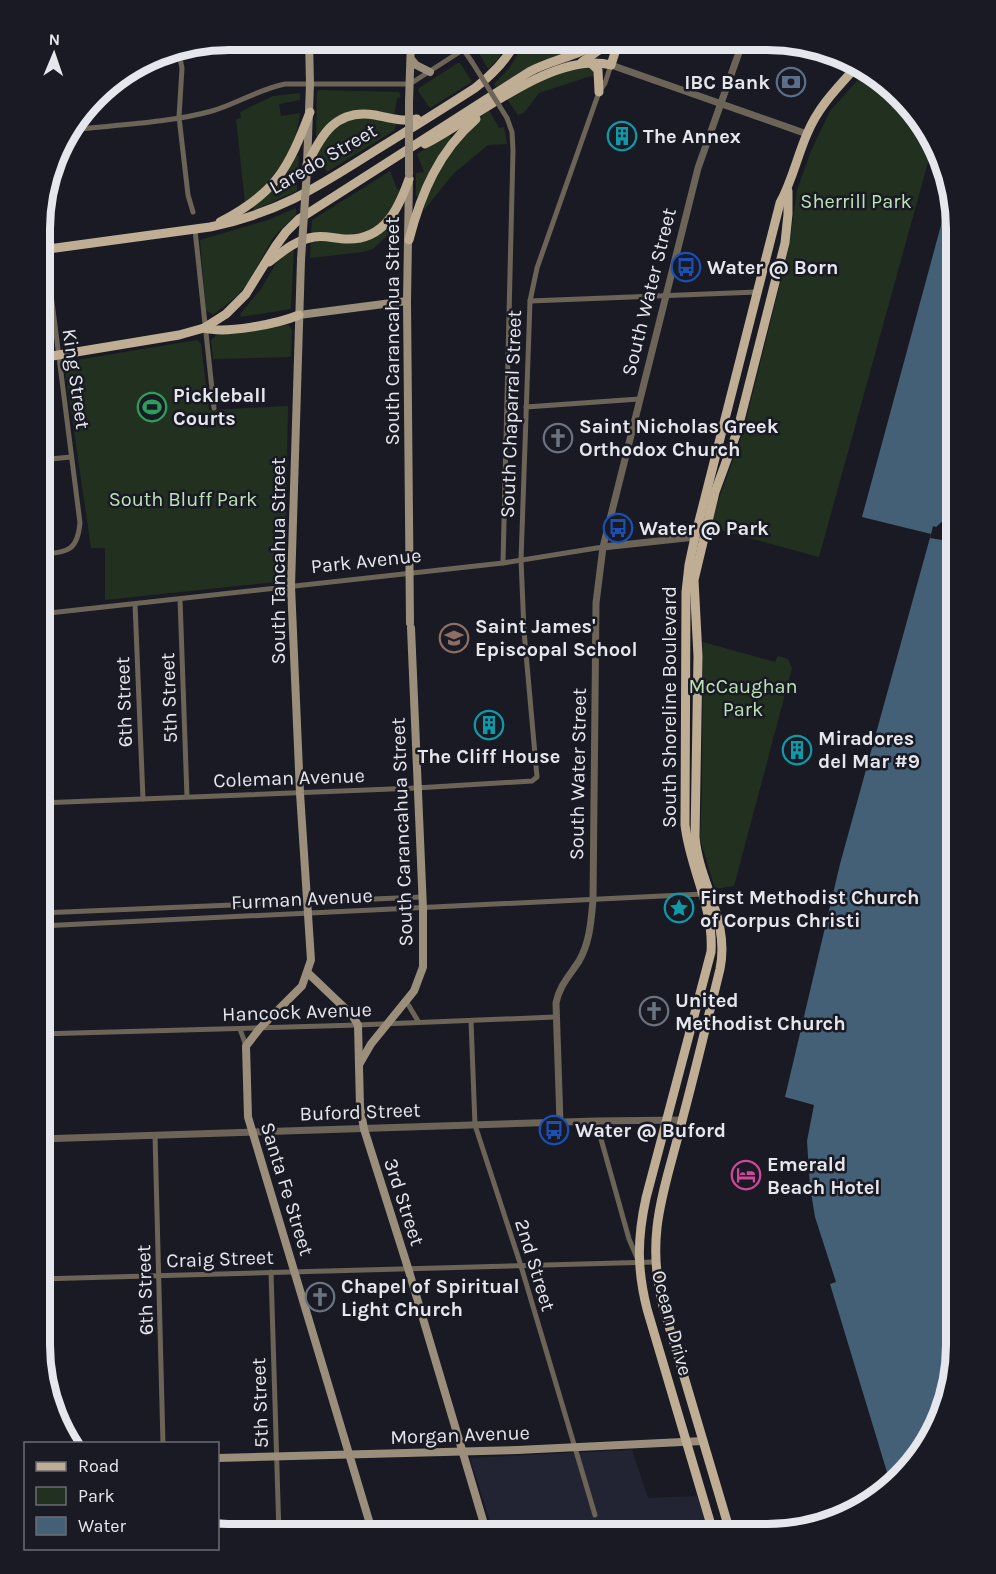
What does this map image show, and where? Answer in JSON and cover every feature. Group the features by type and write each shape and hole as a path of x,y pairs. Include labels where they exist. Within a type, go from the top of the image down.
{"main road":[{"name":"South Tancahua Street","path":"308,973 311,960 300,793 291,586 299,315 310,112 309,50"},
{"name":"South Carancahua Street","path":"388,1024 414,991 423,967 423,909 408,572 407,301 411,50"},
{"name":"Laredo Street","path":"50,249 195,230 258,215 304,195 431,116 497,70 512,50"},
{"path":"50,357 179,335 204,328 236,305 246,294 280,239 299,219 377,167 529,72 547,63 577,55 585,50"},
{"path":"577,65 599,50"},
{"path":"377,167 429,142 546,73 591,63 611,65 616,50"},
{"path":"411,59 416,65 430,72"},
{"path":"591,63 598,70 599,92"},
{"name":"South Shoreline Boulevard","path":"699,538 780,203 788,189 807,134 823,104 852,71"},
{"path":"409,240 420,202 437,165 461,133 494,104"},
{"path":"210,227 253,203 281,176 294,152 310,112"},
{"path":"307,168 321,136 328,128 345,118 364,114 412,120 431,116"},
{"path":"265,265 288,247 302,240 314,237 358,239 379,230 395,213 409,177"},
{"name":"South Shoreline Boulevard","path":"655,1262 654,1244 660,1203 723,950 720,923 689,851 684,813 686,592 689,566 737,432 785,243 788,189"},
{"path":"204,328 217,331 284,321 299,315 407,301"},
{"name":"South Shoreline Boulevard","path":"638,1262 641,1219 710,965 712,939 707,893"},
{"path":"246,1046 260,1028 302,986 308,973 352,1015 358,1025"},
{"path":"359,1066 371,1044 388,1024"},
{"name":"3rd Street","path":"358,1025 360,1107 364,1129 464,1451 484,1524"},
{"name":"Santa Fe Street","path":"246,1046 248,1118 370,1524"},
{"name":"Ocean Drive","path":"638,1262 647,1309 711,1524"},
{"name":"Ocean Drive","path":"655,1262 663,1306 728,1524"},
{"name":"Morgan Avenue","path":"219,1458 703,1441"}],"street":[{"path":"80,129 213,111 285,84 410,84 462,50"},
{"path":"464,50 507,118 512,132 503,563"},
{"name":"South Water Street","path":"560,1122 555,1017 559,992 586,946 593,900 596,603 603,547 698,168 740,50"},
{"path":"180,57 182,68 179,117 188,195 194,212"},
{"path":"611,65 807,134"},
{"name":"South Chaparral Street","path":"537,777 525,642 521,560 530,301 537,268 599,92 605,83 611,65"},
{"path":"195,230 214,408"},
{"path":"530,301 757,292"},
{"name":"King Street","path":"50,303 80,523 75,546 50,553"},
{"path":"526,407 639,399"},
{"path":"50,459 72,457"},
{"name":"Park Avenue","path":"50,613 503,563 603,547 699,538"},
{"name":"5th Street","path":"180,599 187,797"},
{"name":"6th Street","path":"135,604 143,799"},
{"name":"Coleman Avenue","path":"50,803 416,788 532,781 537,777"},
{"name":"Furman Avenue","path":"50,925 423,909 707,893"},
{"name":"Furman Avenue","path":"50,912 422,897"},
{"path":"174,907 174,920"},
{"path":"53,912 53,925"},
{"path":"406,1001 418,1021"},
{"name":"Hancock Avenue","path":"50,1034 555,1017"},
{"name":"2nd Street","path":"471,1021 475,1125 521,1266 595,1515"},
{"path":"240,1029 246,1046"},
{"name":"Buford Street","path":"50,1139 682,1120"},
{"name":"Ocean Drive","path":"596,1121 629,1239 638,1262"},
{"name":"6th Street","path":"154,1135 160,1276 163,1442"},
{"name":"Craig Street","path":"50,1279 655,1262"},
{"name":"5th Street","path":"271,1272 279,1524"}],"shaded area":[{"path":"632,1450 648,1498 697,1496 706,1524 491,1524 470,1458"}],"green space":[{"path":"504,50 488,69 479,53 474,51"},
{"path":"520,50 573,50 540,61 496,87 494,84 510,67"},
{"path":"458,63 472,82 430,108 418,91 419,88"},
{"path":"587,66 593,68 597,78 591,76 539,93 524,113 518,115 507,99 545,76"},
{"name":"Sherrill Park","path":"861,77 894,102 909,120 930,154 819,557 720,530 716,528 716,521 713,520 742,436 789,248 797,190 811,151 830,111"},
{"path":"317,91 399,92 401,97 397,98 394,116 330,122 316,136"},
{"path":"300,93 300,100 279,104 281,116 300,113 294,140 282,164 245,203 236,119 241,118 240,112 273,96"},
{"path":"489,110 499,128 504,127 507,144 488,145 453,174 425,209 422,208 435,175 473,124"},
{"path":"365,116 396,123 395,130 327,172 319,159 315,158 323,140 339,125"},
{"path":"449,135 452,138 431,167 416,196 416,173 424,172 417,154"},
{"path":"296,155 299,156 298,169 292,172 291,176 297,184 297,191 254,210 252,207 277,184"},
{"path":"390,171 397,189 400,190 386,219 377,227 355,234 311,233 312,220"},
{"path":"296,208 296,214 273,238 249,281 238,295 213,315 206,310 200,240 268,220"},
{"path":"398,213 400,214 399,228 391,232 373,249 310,258 311,240 356,242"},
{"path":"294,246 291,309 241,317 240,314 261,289 278,260"},
{"path":"289,325 292,330 291,357 213,359 211,340 217,335"},
{"name":"South Bluff Park","path":"197,340 201,344 209,410 288,406 285,581 105,600 105,548 91,548 64,362"},
{"name":"McCaughan Park","path":"703,642 775,662 778,656 788,659 792,668 734,886 715,889 700,839"}],"water":[{"path":"945,210 946,1357 937,1403 928,1424 909,1454 888,1477 830,1284 836,1282 815,1217 807,1141 814,1105 785,1097 840,864 931,534 862,517"}],"pier":[{"path":"946,518 946,536 942,540 930,538 933,526 936,527"}],"place":[{"name":"IBC Bank","path":"791,82"},
{"name":"The Annex","path":"622,136"},
{"name":"Water @ Born","path":"686,267"},
{"name":"Pickleball Courts","path":"152,407"},
{"name":"Saint Nicholas Greek Orthodox Church","path":"558,438"},
{"name":"Water @ Park","path":"618,528"},
{"name":"Saint James' Episcopal School","path":"454,638"},
{"name":"The Cliff House","path":"489,725"},
{"name":"Miradores del Mar #9","path":"797,750"},
{"name":"First Methodist Church of Corpus Christi","path":"679,908"},
{"name":"United Methodist Church","path":"654,1011"},
{"name":"Water @ Buford","path":"554,1130"},
{"name":"Emerald Beach Hotel","path":"746,1175"},
{"name":"Chapel of Spiritual Light Church","path":"320,1297"}]}
